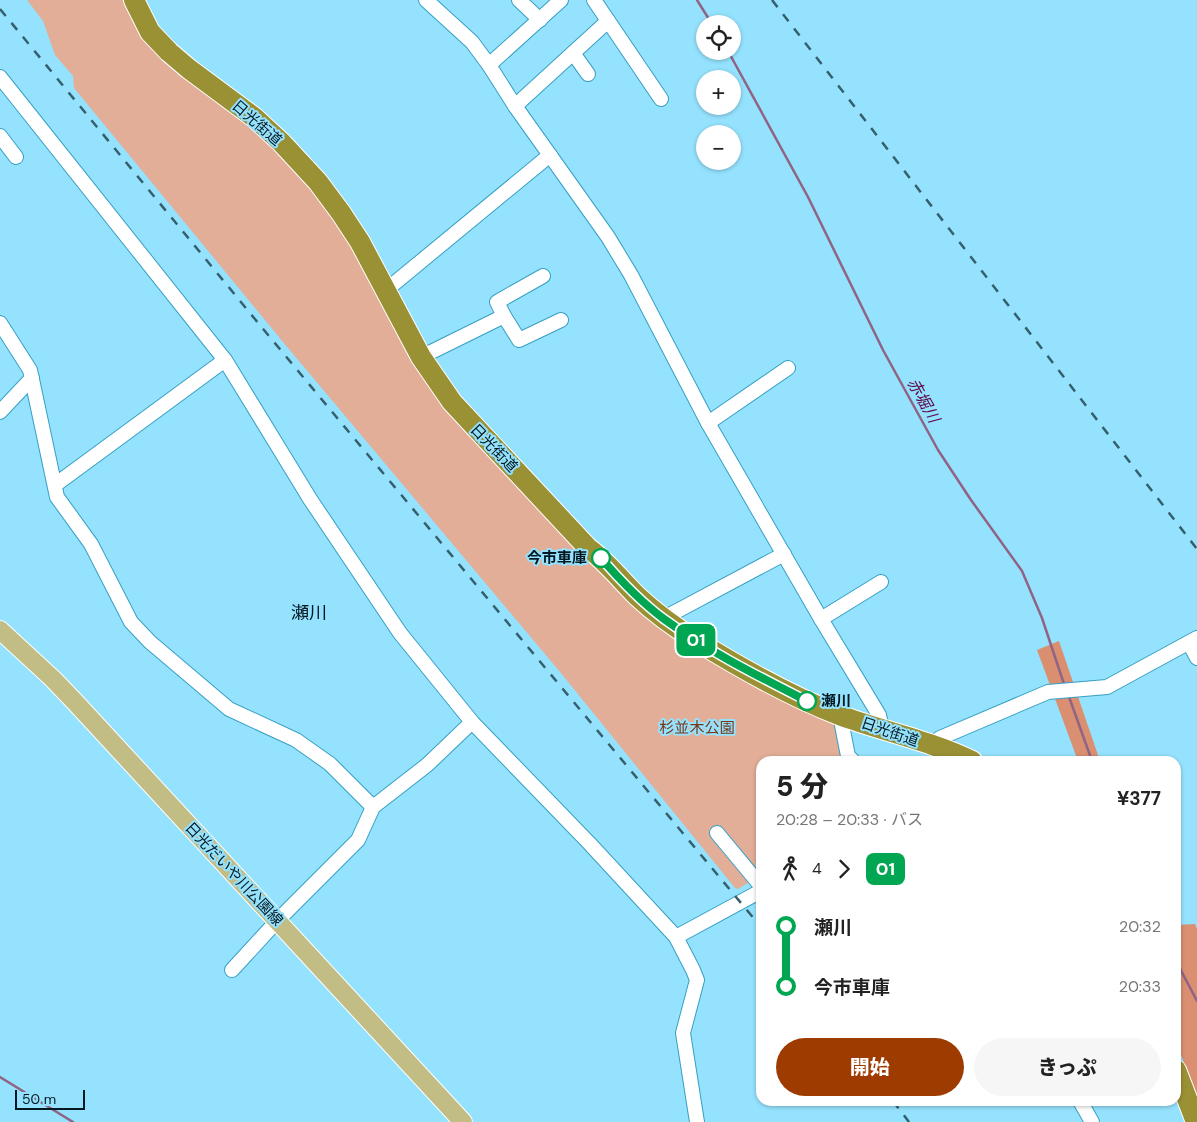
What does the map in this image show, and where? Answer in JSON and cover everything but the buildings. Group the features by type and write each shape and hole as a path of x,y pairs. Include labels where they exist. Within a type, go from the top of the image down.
{"highway":[{"name":"日光街道","path":"134,0 150,32 168,52 255,118 281,142 318,182 342,213 360,242 421,356 440,386 466,419 588,548 599,556 639,598 697,641 807,701 840,715 958,756"},
{"path":"1181,1083 1196,1122"}],"main road":[{"name":"日光だいや川公園線","path":"0,630 59,684 463,1122"}],"street":[{"path":"426,0 472,42 489,65 514,106 608,237 631,275 708,423 821,619 879,715 882,729"},
{"path":"519,0 540,20"},
{"path":"489,65 561,0"},
{"path":"594,0 661,99"},
{"path":"514,106 608,21"},
{"path":"573,53 588,74"},
{"path":"0,77 226,360 310,499 390,617 472,722 590,844 676,937 697,980 683,1033 697,1122"},
{"path":"0,136 16,157"},
{"path":"386,291 550,155"},
{"path":"543,276 497,302 520,340 560,320"},
{"path":"421,356 504,316"},
{"path":"0,323 30,370 56,485 57,497 91,544 131,622 150,642 229,709 296,740 330,764 373,807"},
{"path":"56,485 226,360"},
{"path":"708,423 788,368"},
{"path":"0,412 32,378"},
{"path":"664,618 784,554"},
{"path":"821,619 880,582"},
{"path":"930,746 940,738 1048,692 1107,687 1193,641 1197,658"},
{"path":"840,715 848,756"},
{"path":"232,970 277,921 358,840 373,807 427,765 472,722"},
{"path":"717,833 756,880"},
{"path":"676,937 756,894"},
{"path":"1083,1106 1092,1122"}],"green space":[{"name":"杉並木公園","path":"27,0 129,0 254,120 339,217 391,316 614,583 837,717 848,756 756,756 756,878 738,889 735,888 560,672 283,342 74,88 73,76 55,55 43,21"}],"shaded area":[{"path":"1059,641 1098,756 1076,756 1037,650"},
{"path":"1195,924 1197,929 1197,1096 1181,1055 1181,925"}],"waterway":[{"name":"赤堀川","path":"697,0 706,15"},
{"name":"赤堀川","path":"733,60 808,197 883,350 938,450 1022,571 1042,618 1065,687"},
{"name":"赤堀川","path":"1068,694 1090,756"},
{"name":"赤堀川","path":"1181,971 1197,1001"},
{"path":"0,1077 73,1122"}],"railway":[{"path":"772,0 1197,549"},
{"path":"0,9 259,324 756,921"},
{"path":"897,1106 909,1122"}],"bus line":[{"name":"01","path":"601,558 639,598 697,641 807,701"}],"place":[{"name":"今市車庫","path":"601,558"},
{"name":"瀬川","path":"807,701"}],"district":[{"name":"瀬川","path":"309,613"}]}
